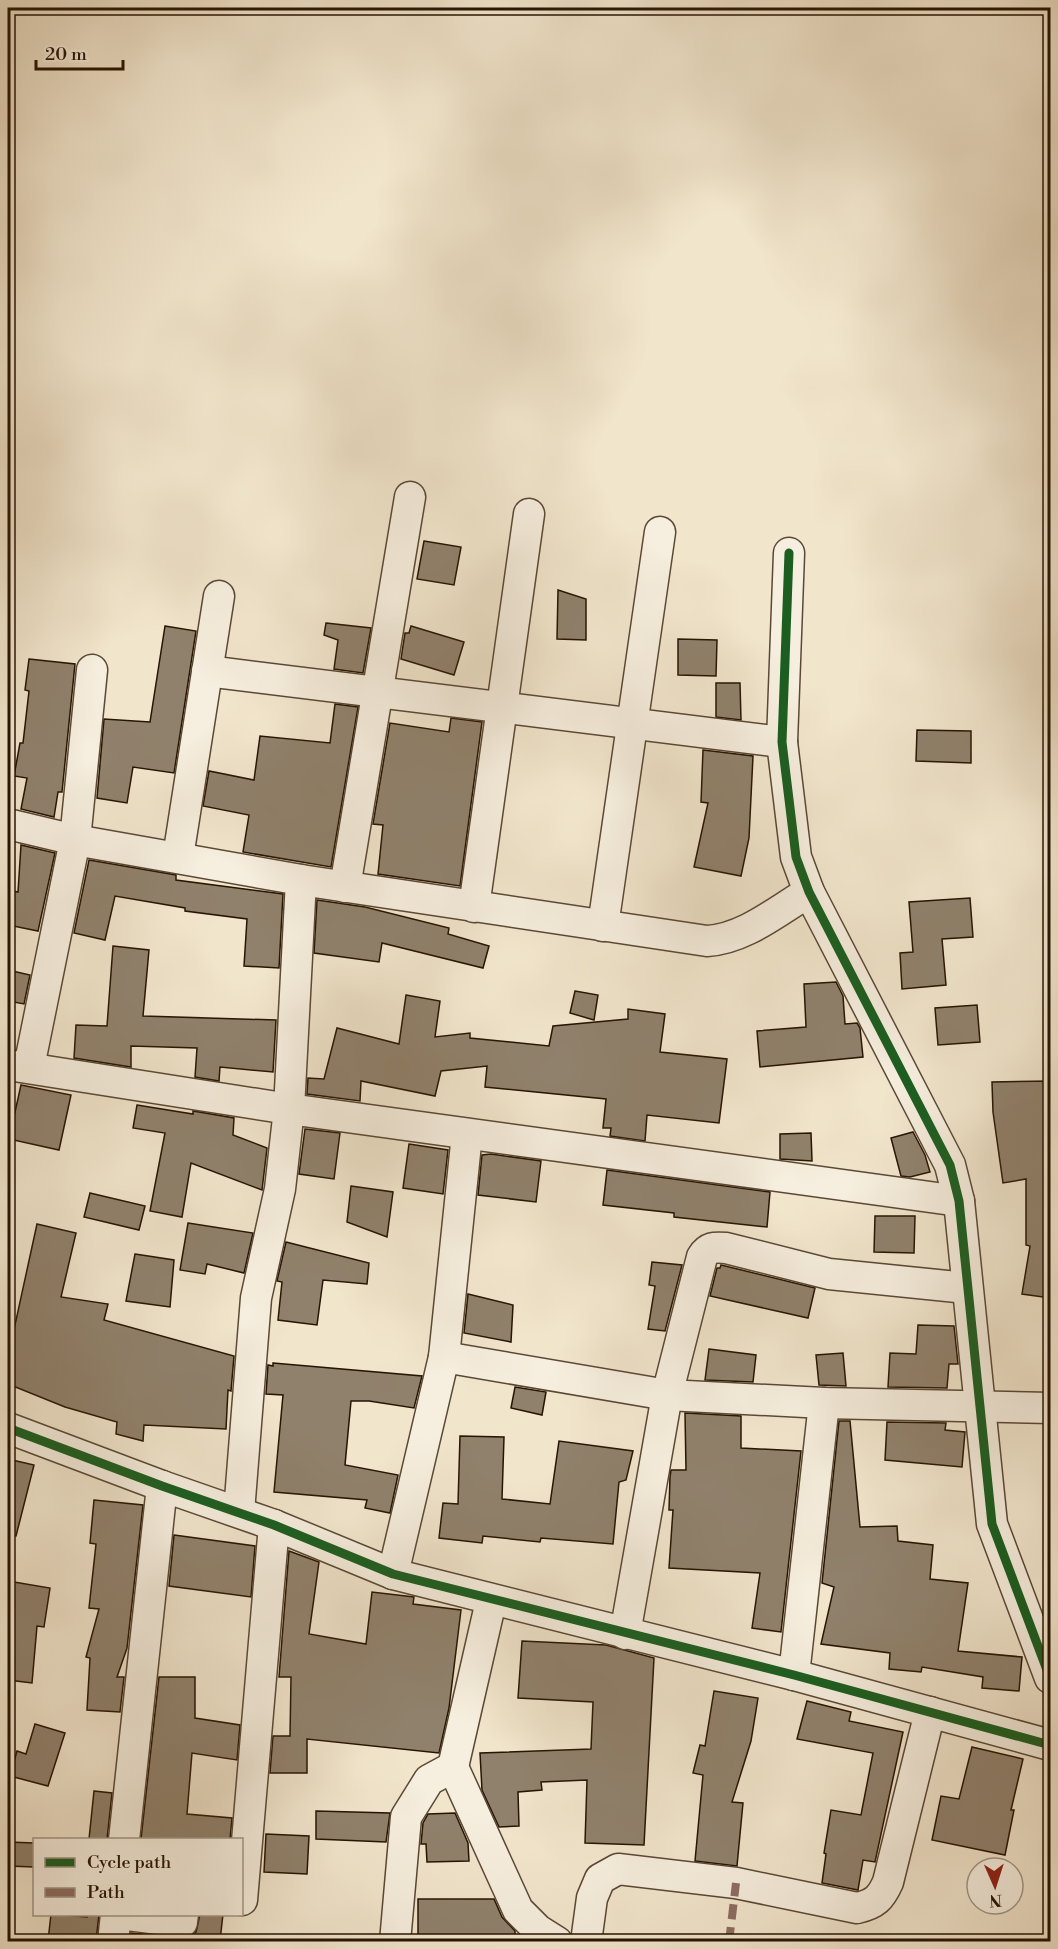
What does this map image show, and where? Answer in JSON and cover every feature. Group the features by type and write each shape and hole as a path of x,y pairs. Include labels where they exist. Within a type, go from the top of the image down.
{"street":[{"path":"345,887 410,497"},
{"path":"474,907 529,514"},
{"path":"603,926 660,532"},
{"path":"789,553 782,742 796,857 809,892 942,1148 959,1201 992,1524 1050,1678"},
{"path":"178,857 219,596"},
{"path":"92,670 75,840 18,1066 289,1109 678,1160 959,1201"},
{"path":"207,671 782,742"},
{"path":"12,825 75,840 301,880 707,941 723,940 739,934 809,892"},
{"path":"240,1512 256,1298 277,1207 289,1109 301,880"},
{"path":"393,1574 444,1357 466,1134"},
{"path":"625,1634 667,1395 702,1257 706,1250 715,1247 847,1277 968,1288"},
{"path":"444,1357 667,1395 824,1403 979,1404 1050,1408"},
{"path":"794,1675 824,1403"},
{"path":"8,1428 162,1486 240,1512 393,1574 491,1601 794,1675 1050,1745"},
{"path":"124,1838 162,1486"},
{"path":"243,1888 274,1525"},
{"path":"491,1601 453,1767 518,1910 538,1930 557,1941"},
{"path":"586,1941 592,1898 600,1879 618,1869 736,1883 857,1908 871,1905 882,1896 888,1882 930,1712"},
{"path":"395,1941 406,1817 429,1780 453,1767"},
{"path":"113,1941 118,1916"},
{"path":"134,1916 182,1922 183,1916"}],"building":[{"path":"424,541 461,547 454,585 417,579"},
{"path":"558,590 586,599 586,640 557,639"},
{"path":"326,623 371,628 363,673 334,669 338,640 324,635"},
{"path":"165,626 196,631 174,773 133,767 127,803 97,798 104,719 150,722"},
{"path":"411,626 464,642 454,675 401,659 405,633 409,633"},
{"path":"678,639 717,640 716,676 678,675"},
{"path":"29,659 75,664 62,792 58,792 54,817 21,809 27,778 14,776 20,743 23,743 29,691 25,690"},
{"path":"716,683 740,683 741,720 716,717"},
{"path":"335,704 358,707 331,867 243,852 249,815 203,806 209,771 254,780 260,736 330,743"},
{"path":"451,718 482,722 460,886 378,874 383,825 373,824 390,723 449,732"},
{"path":"917,730 971,731 971,763 916,761"},
{"path":"703,750 753,756 749,838 741,876 694,867 708,803 701,802"},
{"path":"21,845 55,853 38,931 8,925 8,890 18,892"},
{"path":"89,860 176,875 176,880 283,894 279,968 244,966 247,919 185,911 185,908 115,896 105,940 74,933"},
{"path":"970,898 973,937 942,939 946,985 902,989 900,953 913,952 909,902"},
{"path":"317,900 365,907 449,928 448,934 489,946 483,968 382,943 379,962 314,953"},
{"path":"113,946 149,950 143,1016 276,1020 273,1072 220,1067 219,1081 195,1077 197,1048 131,1046 131,1067 74,1058 76,1025 107,1026"},
{"path":"8,970 30,975 24,1004 8,1001"},
{"path":"836,982 843,996 845,1024 857,1023 860,1028 863,1057 760,1067 757,1031 806,1027 804,984"},
{"path":"575,991 598,995 594,1020 570,1013"},
{"path":"406,995 440,1001 435,1037 470,1033 470,1038 549,1046 553,1026 628,1019 628,1009 665,1014 660,1052 727,1059 719,1123 647,1115 645,1141 610,1136 611,1128 603,1128 606,1099 485,1087 487,1066 441,1071 435,1096 361,1081 360,1101 307,1094 308,1078 324,1079 337,1028 399,1044"},
{"path":"977,1005 980,1042 938,1045 935,1008"},
{"path":"1049,1081 1050,1298 1022,1294 1030,1246 1026,1245 1026,1179 1003,1183 993,1112 992,1082"},
{"path":"21,1085 71,1095 59,1150 9,1139"},
{"path":"137,1105 234,1118 233,1135 267,1148 262,1190 191,1163 182,1217 150,1211 165,1133 133,1128"},
{"path":"305,1129 340,1133 334,1179 299,1174"},
{"path":"913,1132 925,1155 930,1172 910,1177 901,1176 891,1138"},
{"path":"811,1133 812,1161 780,1159 780,1134"},
{"path":"409,1144 448,1150 443,1194 403,1188"},
{"path":"491,1154 541,1161 536,1202 478,1195 482,1155"},
{"path":"607,1170 770,1192 767,1227 674,1217 674,1213 603,1205"},
{"path":"351,1186 393,1192 387,1237 347,1222"},
{"path":"90,1193 145,1206 139,1230 84,1217"},
{"path":"875,1216 915,1216 914,1253 874,1252"},
{"path":"188,1223 253,1233 244,1273 207,1264 205,1274 180,1270"},
{"path":"37,1224 76,1233 61,1297 108,1304 104,1320 234,1356 231,1391 228,1390 226,1429 144,1425 143,1441 116,1434 117,1422 65,1407 8,1384 8,1357"},
{"path":"286,1242 369,1263 367,1284 323,1280 317,1325 278,1320 282,1282 277,1281"},
{"path":"135,1254 174,1260 170,1307 126,1301"},
{"path":"652,1262 682,1265 665,1331 648,1329 655,1286 649,1285"},
{"path":"721,1265 815,1288 808,1318 710,1296 717,1268"},
{"path":"468,1294 513,1305 511,1342 464,1333"},
{"path":"918,1325 954,1326 958,1364 949,1364 947,1388 888,1387 890,1353 916,1354"},
{"path":"709,1349 756,1355 753,1382 705,1380"},
{"path":"843,1353 846,1386 819,1385 816,1355"},
{"path":"273,1363 422,1376 414,1408 369,1401 351,1401 345,1465 398,1475 390,1513 365,1508 367,1500 274,1492 283,1395 266,1394 268,1365 273,1366"},
{"path":"515,1387 546,1392 542,1415 511,1408"},
{"path":"685,1413 741,1416 741,1448 801,1451 781,1632 752,1628 760,1573 669,1568 673,1510 669,1510 670,1477 671,1470 686,1470"},
{"path":"839,1421 850,1421 860,1527 897,1526 898,1541 933,1545 930,1579 968,1583 958,1651 1022,1657 1019,1691 982,1688 983,1677 922,1667 921,1672 889,1669 890,1653 821,1644 834,1587 822,1583"},
{"path":"887,1422 946,1423 945,1430 965,1432 962,1467 885,1460"},
{"path":"460,1436 504,1437 502,1499 550,1504 559,1441 633,1451 626,1480 619,1482 613,1544 541,1538 540,1542 483,1536 482,1543 439,1538 443,1503 458,1504"},
{"path":"8,1459 34,1465 16,1536 8,1535"},
{"path":"94,1500 143,1505 127,1648 117,1677 124,1677 120,1712 87,1710 90,1658 86,1657 99,1609 89,1608 96,1544 90,1543"},
{"path":"174,1535 255,1546 251,1597 169,1586"},
{"path":"289,1551 319,1562 309,1634 366,1644 372,1592 414,1597 413,1604 461,1610 449,1708 439,1753 307,1739 307,1773 270,1773 273,1736 290,1736 291,1677 279,1677"},
{"path":"8,1581 50,1588 44,1627 37,1626 32,1683 8,1680"},
{"path":"522,1641 606,1645 654,1658 644,1845 585,1843 587,1780 541,1782 542,1790 518,1792 519,1826 499,1827 482,1790 480,1753 591,1749 593,1702 518,1698"},
{"path":"159,1677 195,1677 195,1718 240,1725 237,1760 192,1753 187,1814 232,1818 230,1838 141,1838"},
{"path":"714,1691 758,1698 751,1741 732,1802 743,1803 737,1866 695,1861 703,1775 693,1773 700,1745 705,1746"},
{"path":"807,1701 851,1712 849,1721 903,1732 875,1862 863,1860 858,1890 822,1883 826,1854 824,1853 831,1810 861,1815 873,1753 797,1739"},
{"path":"35,1724 65,1733 48,1786 10,1776 17,1751 26,1754"},
{"path":"972,1747 1023,1759 1011,1810 1014,1810 1005,1855 932,1840 941,1796 959,1799"},
{"path":"94,1791 112,1793 107,1838 89,1838"},
{"path":"316,1811 390,1813 386,1842 316,1839"},
{"path":"455,1813 468,1843 469,1861 427,1862 426,1844 421,1844 423,1823 428,1814"},
{"path":"266,1834 309,1836 307,1874 264,1872"},
{"path":"8,1842 33,1843 33,1867 8,1866"},
{"path":"418,1899 494,1899 502,1917 515,1931 515,1937 467,1937 467,1941 418,1941"},
{"path":"51,1916 99,1916 96,1941 48,1941"},
{"path":"200,1916 223,1916 220,1941 130,1941 131,1933 188,1938 196,1932"}],"marked path":[{"path":"729,1942 736,1883"}],"cycle path":[{"path":"789,553 782,742 796,857 809,892 950,1165 959,1201 992,1524 1050,1678"},
{"path":"8,1428 274,1525 393,1574 794,1675 1050,1745"}]}
